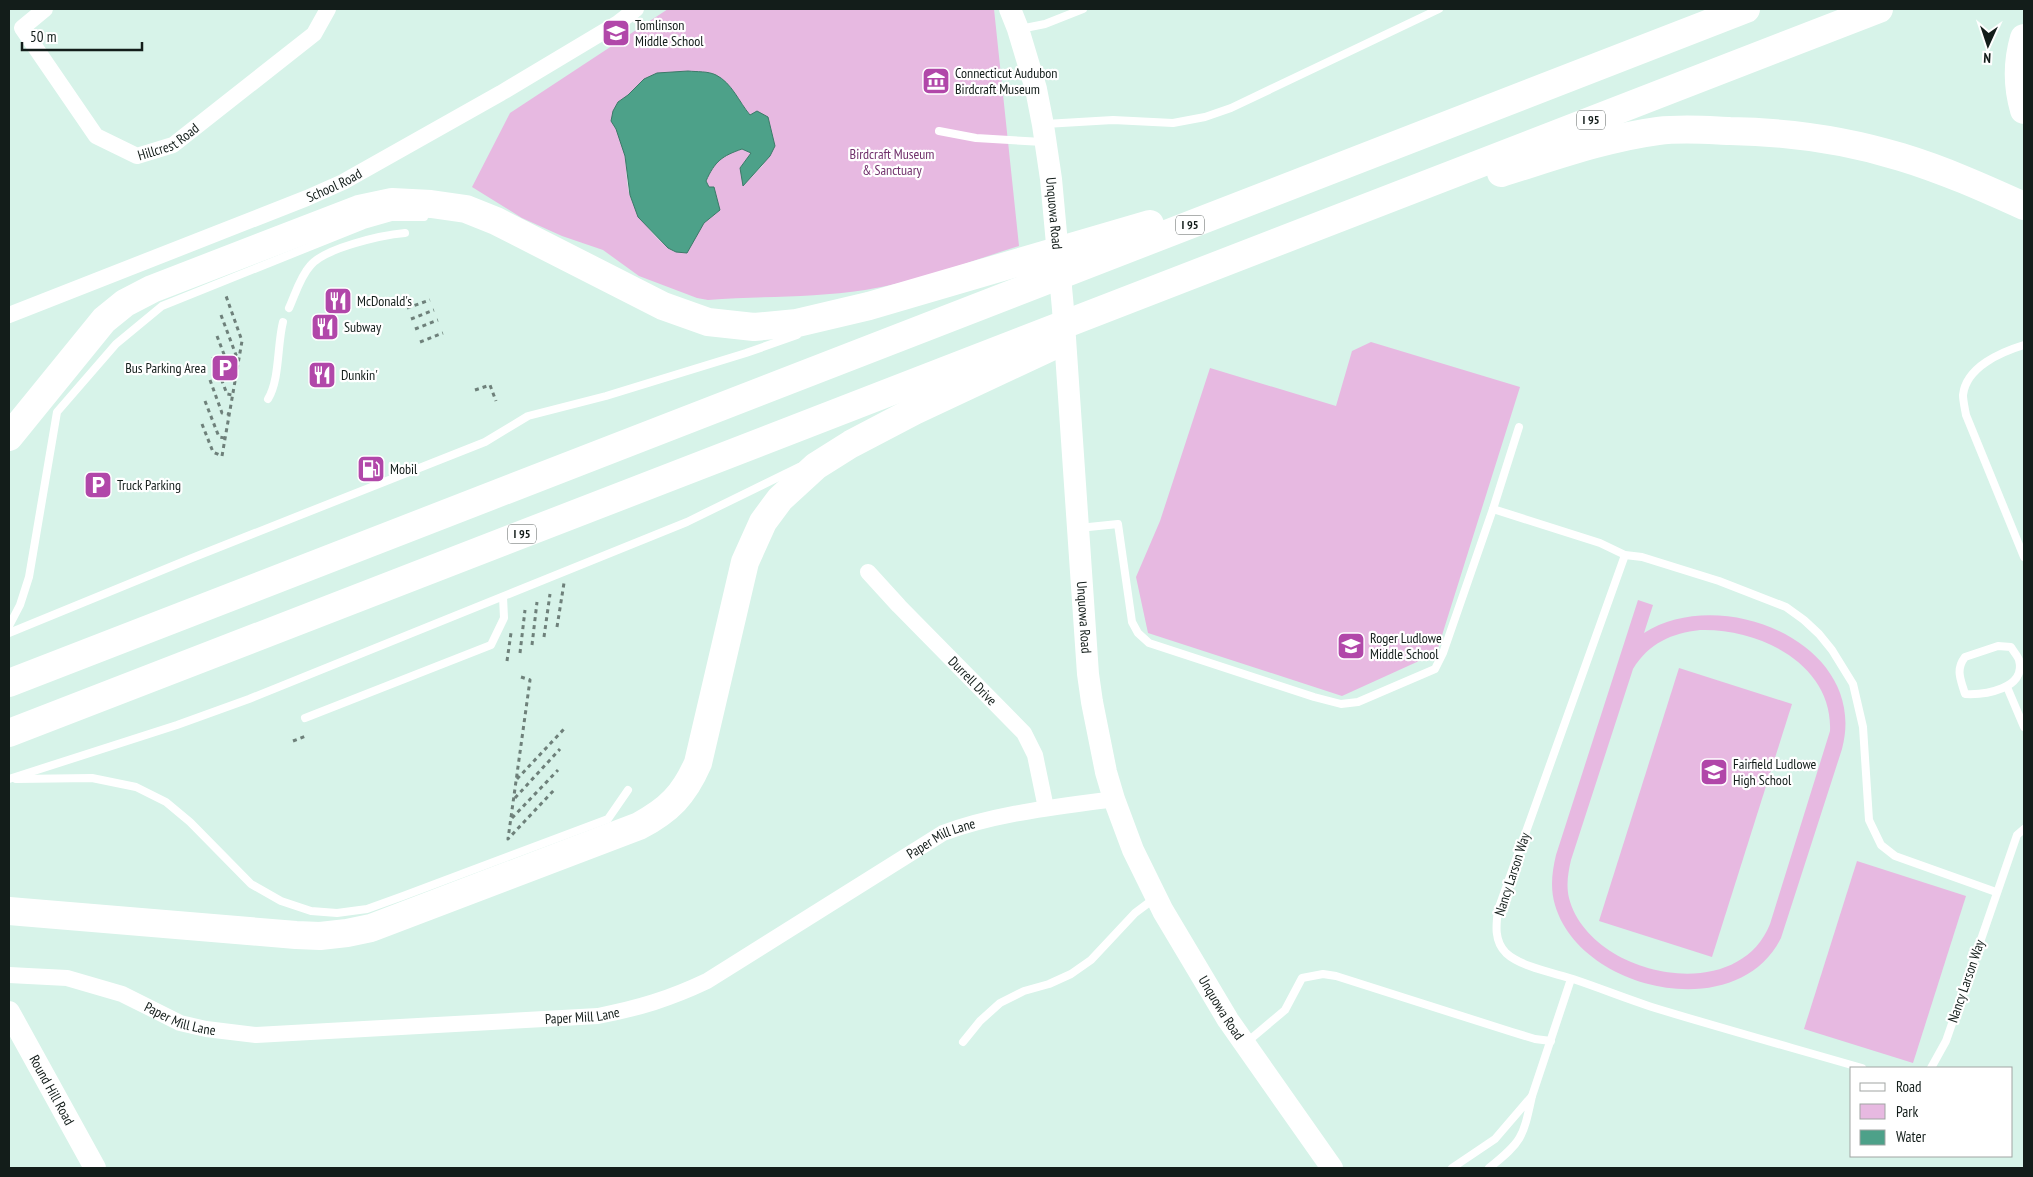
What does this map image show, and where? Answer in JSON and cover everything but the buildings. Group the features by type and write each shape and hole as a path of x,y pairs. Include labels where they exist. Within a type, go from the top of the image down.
{"highway":[{"path":"1471,116 1698,9"},
{"path":"9,683 1032,286 1085,254 1294,185 1746,9"},
{"name":"I 95","path":"9,733 1036,345 1195,274 1879,9"},
{"path":"2024,38 2019,59 2018,79 2024,110"},
{"path":"1304,232 1598,144 1641,134 1682,130 1773,133 1862,147 1934,168 2024,206"},
{"path":"9,437 104,320 138,295 359,208 376,204 411,203 466,209 496,220 662,306 708,322 746,327 775,326 819,318 1031,259 1085,254"},
{"path":"9,911 296,935 347,934 396,920 621,834 647,821 671,805 682,792 698,763 740,578 756,534 771,509 791,487 816,466 851,444 1036,345"}],"street":[{"name":"Hillcrest Road","path":"45,9 16,26 96,136 137,156 172,145 314,34 328,9"},
{"name":"Unquowa Road","path":"1010,9 1036,89 1045,134 1063,309 1092,702 1106,772 1133,850 1157,897 1228,1020 1332,1168"},
{"name":"School Road","path":"9,315 307,198 343,182 501,94 628,11"},
{"name":"Durrell Drive","path":"868,572 1024,733 1035,754 1046,808"},
{"name":"Paper Mill Lane","path":"9,975 67,978 122,994 180,1023 206,1029 248,1034 598,1016 639,1008 675,996 707,981 943,832 961,826 1046,808 1114,799"},
{"name":"Round Hill Road","path":"9,1012 95,1168"}],"lane":[{"path":"1018,29 1046,24 1083,9"},
{"path":"939,131 976,138 1045,134 1113,120 1173,123 1205,118 1231,108 1440,9"},
{"path":"9,626 20,605 29,577 57,412 116,344 162,306 364,225 392,217 428,218"},
{"path":"468,219 496,220"},
{"path":"289,308 306,271 318,258 367,239 405,233"},
{"path":"821,326 914,293"},
{"path":"268,399 274,382 283,322"},
{"path":"9,633 485,442 528,416 606,396 746,353 802,333"},
{"path":"2024,345 2008,350 1987,362 1970,376 1963,395 1966,415 2024,557"},
{"path":"1078,528 1118,524 1132,622 1138,633 1149,643 1314,697 1341,704 1358,702 1435,668 1443,653 1519,427"},
{"path":"9,779 177,725 249,699 688,522 764,483 851,444"},
{"path":"1493,509 1600,543 1625,555 1642,557 1755,594 1786,607 1804,620 1832,650 1854,684 1863,727 1869,820 1881,845 1895,856 1996,892"},
{"name":"Nancy Larson Way","path":"1625,555 1501,901 1496,925 1497,935 1506,953 1525,963 1655,1008 1859,1067"},
{"path":"305,718 491,644 504,618 503,597"},
{"path":"1998,646 2011,647 2019,660 2020,670 2017,678 2007,687 1980,694 1965,694 1958,672 1962,662 1965,658 1998,646"},
{"path":"2007,687 2024,727"},
{"path":"9,779 92,778 136,787 166,802 190,822 251,884 281,901 312,911 337,913 376,906 608,819 628,790"},
{"name":"Nancy Larson Way","path":"1932,1067 1946,1041 2017,835 2024,829"},
{"path":"963,1042 980,1021 1000,1003 1024,991 1049,984 1071,974 1091,960 1135,913 1157,897"},
{"path":"1245,1044 1289,1004 1302,978 1323,974 1336,976 1535,1039 1551,1041"},
{"path":"1490,1168 1513,1149 1524,1133 1532,1096 1571,979"},
{"path":"1452,1168 1495,1139 1532,1096"}],"path":[{"path":"202,424 213,452 222,456 242,342 225,293"},
{"path":"407,308 430,300"},
{"path":"411,319 434,310"},
{"path":"221,315 236,355 239,356"},
{"path":"415,329 438,320"},
{"path":"420,342 443,333"},
{"path":"217,336 230,370 236,371"},
{"path":"214,357 226,394 232,395"},
{"path":"210,380 222,413 229,414"},
{"path":"475,390 490,385 496,401"},
{"path":"205,401 219,437 225,438"},
{"path":"557,627 566,572"},
{"path":"544,637 550,594"},
{"path":"532,644 537,602"},
{"path":"520,653 525,610"},
{"path":"507,662 512,627"},
{"path":"521,677 530,680 508,839 555,789"},
{"path":"517,779 564,729"},
{"path":"293,741 306,736"},
{"path":"514,799 560,750"},
{"path":"511,819 558,770"}],"green space":[{"name":"Birdcraft Museum & Sanctuary","path":"668,9 994,9 1019,246 923,277 865,290 806,296 708,300 697,298 639,276 603,250 562,236 522,218 472,187 510,113","holes":["688,71 706,72 722,78 750,115 768,117 775,146 762,166 744,185 740,168 751,153 742,149 729,154 716,164 706,181 720,210 704,223 676,252 655,236 643,221 630,196 623,148 611,121 618,102 644,79"]},
{"path":"1371,342 1520,387 1438,648 1430,656 1342,696 1148,633 1136,577 1160,521 1210,368 1336,406 1352,351"},
{"path":"1638,600 1653,605 1644,633 1676,619 1712,615 1748,620 1783,633 1812,653 1834,680 1845,712 1842,749 1781,938 1760,965 1731,982 1697,989 1661,987 1626,976 1595,959 1570,935 1553,899 1552,880 1556,855","holes":["1690,631 1723,631 1768,643 1806,669 1819,687 1828,707 1830,731 1770,924 1753,950 1727,966 1697,973 1665,972 1633,963 1604,947 1582,925 1569,898 1569,870 1633,669 1646,652 1671,637"]},
{"path":"1679,668 1792,704 1712,957 1599,921"},
{"path":"1857,861 1966,896 1913,1063 1804,1029"}],"water":[{"path":"706,72 722,78 750,115 757,111 768,117 775,146 770,156 743,186 740,168 751,153 742,149 729,154 716,164 706,181 709,187 714,187 720,210 704,223 687,253 676,252 668,248 638,217 630,195 625,156 616,129 611,121 613,111 618,102 644,79 657,73"}],"place":[{"name":"Tomlinson Middle School","path":"616,33"},
{"name":"Connecticut Audubon Birdcraft Museum","path":"936,81"},
{"name":"McDonald's","path":"338,301"},
{"name":"Subway","path":"325,327"},
{"name":"Bus Parking Area","path":"225,368"},
{"name":"Dunkin'","path":"322,375"},
{"name":"Mobil","path":"371,469"},
{"name":"Truck Parking","path":"98,485"},
{"name":"Roger Ludlowe Middle School","path":"1351,646"},
{"name":"Fairfield Ludlowe High School","path":"1714,772"}]}
